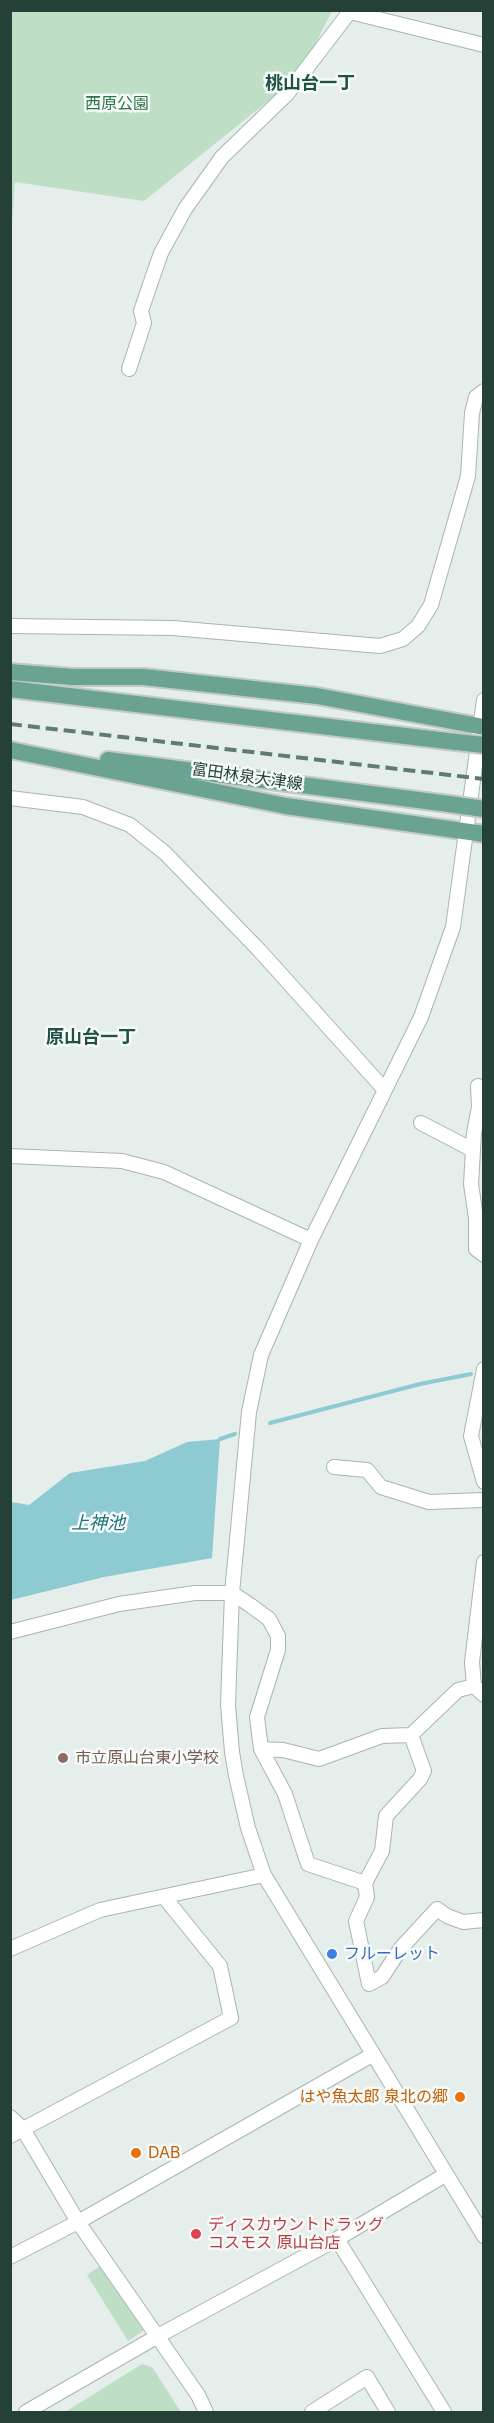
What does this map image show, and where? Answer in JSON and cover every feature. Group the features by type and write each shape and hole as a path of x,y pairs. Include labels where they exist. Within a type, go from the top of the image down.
{"main road":[{"path":"10,672 73,677 144,677 306,695 482,727"},
{"path":"10,689 483,745"},
{"path":"10,749 286,806 475,834"},
{"name":"富田林泉大津線","path":"10,749 483,809"}],"street":[{"path":"129,369 144,322 141,311 154,273 161,253 184,209 222,157 286,94 351,11 483,45"},
{"path":"10,626 173,628 380,646 403,639 418,626 431,605 468,476 472,413 476,397 483,391"},
{"path":"483,700 475,834 453,927 421,1017 311,1240 261,1355 249,1412 232,1593 228,1705 232,1752 248,1828 264,1875 483,2236"},
{"path":"10,798 83,807 130,825 165,853 244,935 384,1089"},
{"path":"478,1086 479,1107 471,1184 476,1218 476,1248 483,1255"},
{"path":"421,1123 473,1150"},
{"path":"10,1156 122,1161 164,1172 311,1240"},
{"path":"483,1368 471,1436 483,1482"},
{"path":"334,1467 367,1470 381,1487 429,1502 483,1498"},
{"path":"261,1749 283,1750 319,1759 382,1736 411,1735 458,1690 479,1690 472,1662 481,1612 483,1562"},
{"path":"10,1632 119,1604 195,1593 232,1593 269,1619 278,1636 278,1650 257,1717 261,1749 285,1794 308,1864 366,1883"},
{"path":"411,1735 424,1771 420,1779 386,1816 382,1851 366,1883 367,1897 356,1921 369,1984 382,1977 401,1948 437,1909 463,1922 483,1920"},
{"path":"10,1949 100,1910 165,1898 264,1875"},
{"path":"10,2136 231,2018 220,1966 165,1898"},
{"path":"10,2258 78,2222 372,2055"},
{"path":"10,2117 23,2129 78,2222 198,2395 206,2412"},
{"path":"26,2412 158,2336 337,2240 445,2175"},
{"path":"337,2240 444,2412"},
{"path":"317,2411 367,2377 388,2412"}],"green space":[{"name":"西原公園","path":"11,11 332,11 299,76 144,201 15,182 12,223"},
{"path":"103,2264 145,2326 143,2331 128,2341 87,2275"},
{"path":"142,2364 152,2367 181,2412 65,2412"}],"water":[{"name":"上神池","path":"220,1439 212,1558 104,1577 11,1600 11,1502 29,1505 70,1473 145,1461 187,1442"}],"waterway":[{"path":"270,1423 420,1384 471,1374"},
{"path":"220,1439 235,1434"}],"railway":[{"path":"10,724 484,779"}],"place":[{"name":"市立原山台東小学校","path":"63,1758"},
{"name":"フルーレット","path":"332,1954"},
{"name":"はや魚太郎 泉北の郷","path":"460,2097"},
{"name":"DAB","path":"136,2153"},
{"name":"ディスカウントドラッグ コスモス 原山台店","path":"196,2234"}],"district":[{"name":"桃山台一丁","path":"310,84"},
{"name":"原山台一丁","path":"91,1038"}]}
